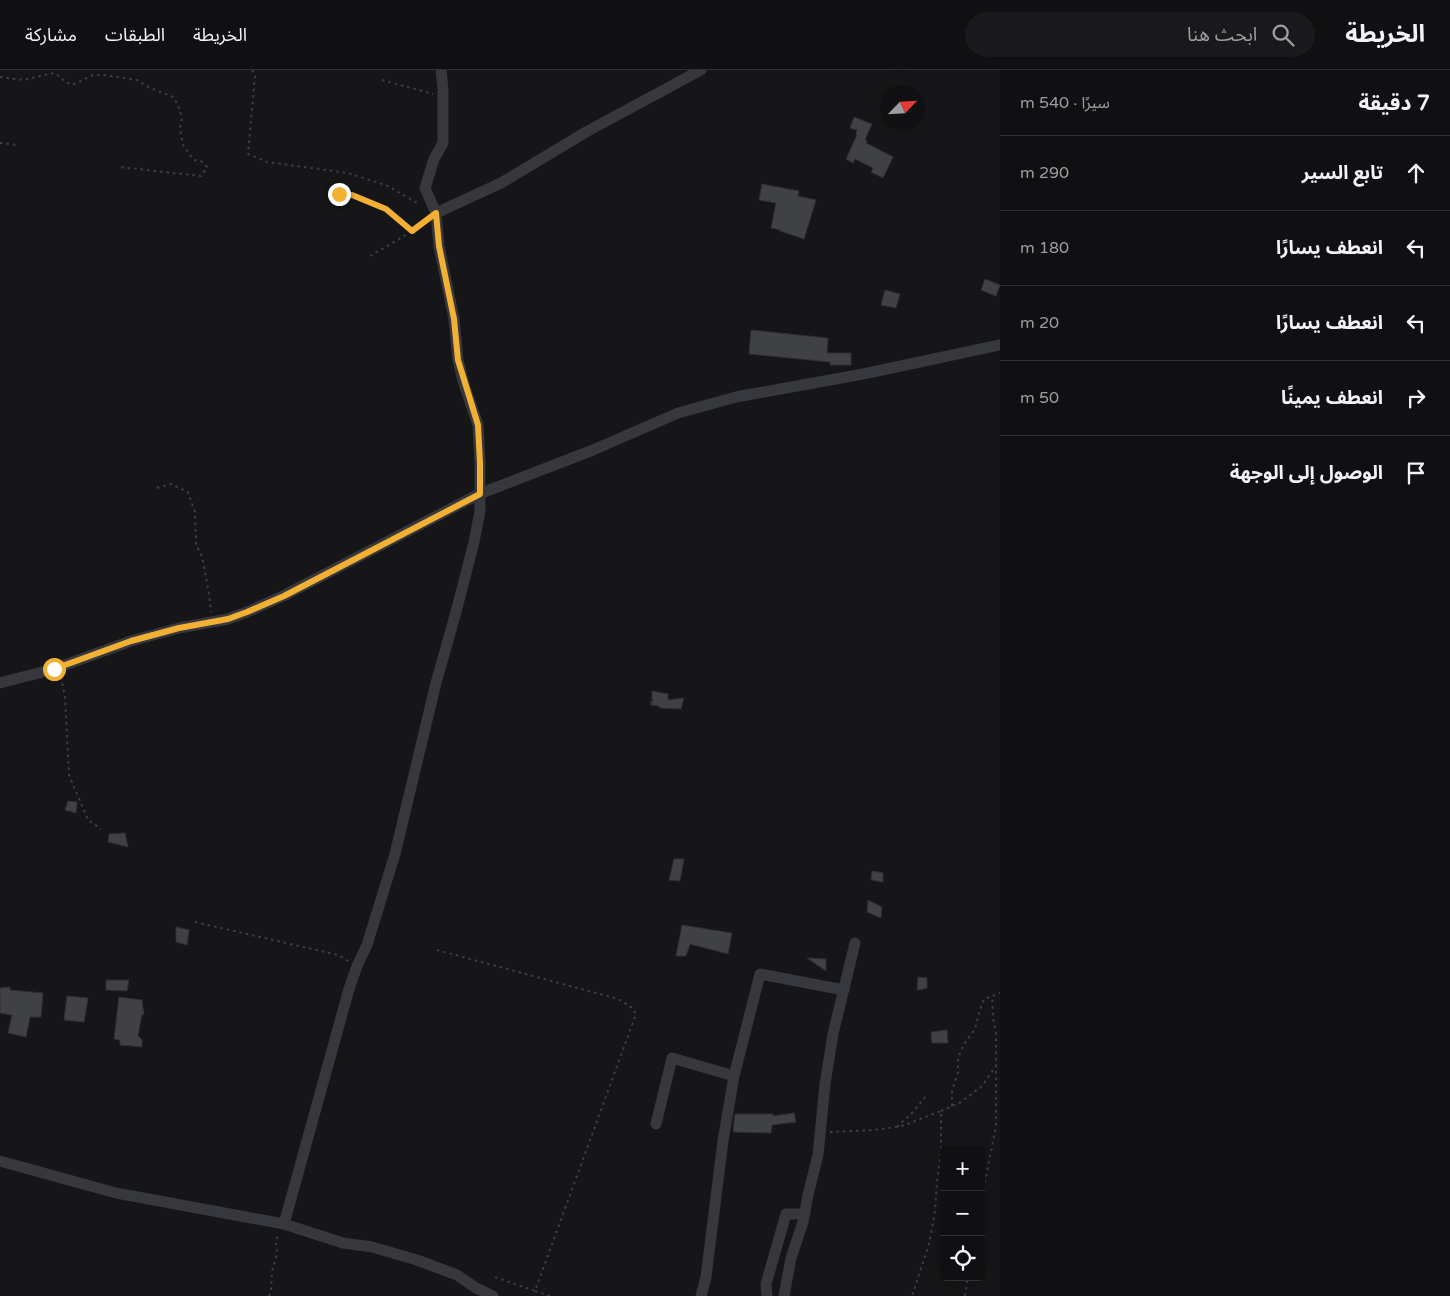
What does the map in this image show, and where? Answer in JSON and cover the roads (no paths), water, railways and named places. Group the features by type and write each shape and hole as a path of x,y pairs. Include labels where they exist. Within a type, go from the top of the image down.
{"street":[{"path":"284,1224 329,1059 357,966 366,945 395,854 480,512 478,425 458,360 454,319 439,246 436,213 425,188 434,159 443,143 441,70"},
{"path":"436,213 501,183 586,132 701,70"},
{"path":"0,683 60,667 131,641 179,628 228,619 247,612 284,596 480,494 593,450 678,413 736,397 863,374 1000,345"},
{"path":"784,1296 818,1155 828,1068 855,943"},
{"path":"702,1296 723,1141 734,1076 760,974 844,990"},
{"path":"656,1124 672,1058 734,1076"},
{"path":"0,1160 116,1193 284,1224 343,1243 372,1247 418,1260 457,1275 476,1288 493,1296"},
{"path":"767,1296 766,1284 786,1214 805,1214"}]}
